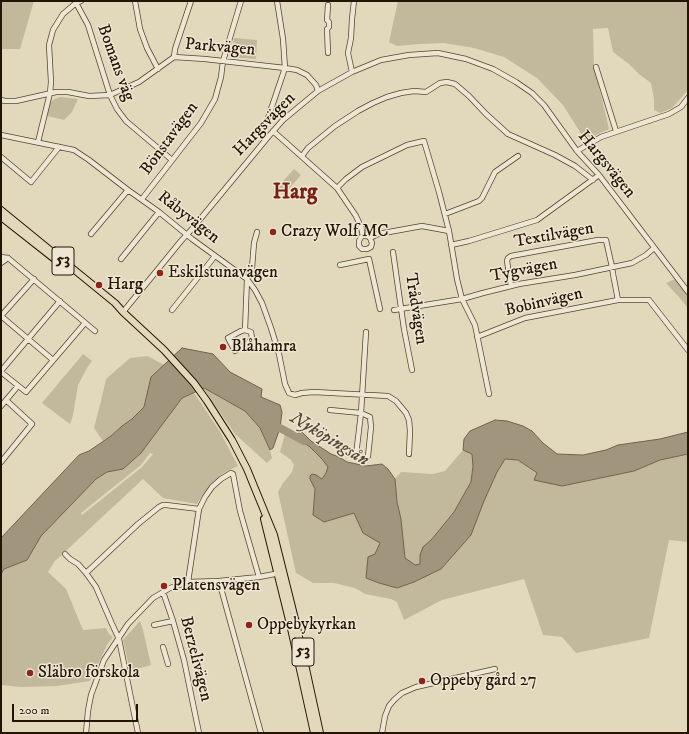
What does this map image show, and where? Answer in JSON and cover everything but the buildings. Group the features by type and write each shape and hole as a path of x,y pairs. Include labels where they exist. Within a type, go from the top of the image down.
{"main road":[{"name":"53","path":"2,216 115,303 164,350 194,384 235,446 247,469 274,535 280,573 314,733"},
{"name":"53","path":"280,573 296,623 320,733"}],"street":[{"path":"134,1 140,29 147,48 158,69"},
{"path":"174,57 175,49 191,1"},
{"name":"Bönstavägen","path":"142,199 201,123 215,99 221,77 223,61 240,1"},
{"path":"268,118 284,68 283,39 277,1"},
{"path":"352,72 348,53 351,38 354,1"},
{"path":"38,142 50,93 51,82 48,45 63,14 77,2"},
{"name":"Bomans väg","path":"77,2 88,25 110,95 117,109 126,121 172,160"},
{"path":"328,5 328,53"},
{"name":"Hargsvägen","path":"123,312 273,131 318,91 352,72 382,60 409,55 438,53 466,59 493,69 532,93 544,105 577,151 599,175 688,292"},
{"name":"Parkvägen","path":"1,100 16,101 56,92 68,92 89,96 110,95 139,82 174,57 205,59 297,70 307,75 316,85 318,91"},
{"path":"596,67 616,131"},
{"path":"302,156 308,148 334,126 372,103 402,93 414,91 426,92 440,83 447,82 455,84 508,134 556,155 593,180"},
{"path":"577,151 601,137 669,114 681,107 688,98"},
{"path":"273,131 337,188 356,216 363,236"},
{"name":"Råbyvägen","path":"1,135 74,150 142,199 247,279 262,303 279,354 285,384 289,393 296,396 302,393 314,392 362,394"},
{"path":"337,188 362,167 408,145 424,141 440,192 462,299 475,325 489,394"},
{"path":"1,157 31,182 59,147"},
{"path":"445,214 479,201 495,172 518,156"},
{"path":"451,245 537,220 599,175"},
{"path":"91,234 128,190"},
{"path":"121,259 159,212"},
{"path":"363,236 370,238 378,234 422,226 449,231"},
{"path":"245,330 247,279 252,268 254,243 257,232"},
{"path":"363,236 358,243 362,249 367,249 372,246 372,241 370,238"},
{"name":"Textilvägen","path":"511,286 507,261 511,256 598,240 606,240 612,267"},
{"name":"Tygvägen","path":"394,310 462,299 511,286 632,263 646,255 654,248"},
{"path":"367,249 380,309"},
{"name":"Trådvägen","path":"393,252 412,370"},
{"path":"172,310 216,256"},
{"path":"1,257 8,258 95,331"},
{"path":"1,263 8,258"},
{"path":"340,265 369,259"},
{"path":"612,267 618,300"},
{"path":"34,279 1,316 53,360"},
{"name":"Bobinvägen","path":"477,337 524,318 618,300 650,300 688,350"},
{"path":"60,301 1,371 18,386 26,392 85,323"},
{"path":"245,330 251,332 252,338 248,343 235,351 228,338 245,330"},
{"path":"356,455 361,413 366,332"},
{"path":"1,406 18,386"},
{"path":"362,394 388,396 396,401 406,413 409,420 410,431 409,454"},
{"path":"1,462 32,424 6,400"},
{"path":"330,410 361,413 370,417 371,427 368,456"},
{"path":"188,582 199,509 212,487 231,473 233,474 240,511 259,577"},
{"path":"86,573 138,524 163,505 175,505 199,509"},
{"path":"65,554 78,564 96,587 119,639 138,733"},
{"path":"86,733 91,695 104,660 128,624 153,598 170,588 188,582 219,581 259,577 280,573"},
{"path":"219,581 261,733"},
{"name":"Berzelivägen","path":"163,592 173,620 184,660 199,733"},
{"path":"154,626 173,620"},
{"path":"163,647 168,664"},
{"path":"382,733 385,716 389,706 402,693 416,687 496,669"}],"shaded area":[{"path":"1,1 34,1 20,49 1,49"},
{"path":"398,1 688,1 688,90 672,108 660,113 654,110 654,99 651,83 613,52 608,28 593,29 594,66 609,129 585,140 563,105 537,78 504,57 474,48 444,43 397,46 389,42"},
{"path":"234,38 257,40 256,59 231,57"},
{"path":"60,97 78,99 72,112 64,120 47,116 50,103"},
{"path":"294,169 301,175 284,194 277,188"},
{"path":"675,279 688,295 688,308 666,283"},
{"path":"182,348 213,354 230,372 262,389 261,397 280,405 282,412 280,428 273,448 270,450 260,428 245,411 204,388 182,398 141,453 123,469 107,472 96,479 41,536 27,560 4,569 1,574 1,538 79,455 89,451 111,436 144,407 151,377"},
{"path":"83,354 92,361 78,385 70,424 42,403"},
{"path":"148,356 164,365 151,377 144,407 132,419 103,441 94,428 106,379 130,358"},
{"path":"203,388 245,411 260,429 270,450 272,458 267,463 235,434"},
{"path":"194,393 219,430 238,466 222,474 203,494 197,504 163,498 143,479 55,561 48,572 66,589 83,630 106,628 109,634 113,637 107,645 90,681 57,686 21,687 1,685 1,574 4,569 41,536 96,479 107,472 123,469 141,453 182,398","holes":["150,453 153,454 142,467 82,515 81,513 141,465"]},
{"path":"495,420 507,421 523,426 532,431 543,443 557,454 583,455 606,450 618,445 660,439 688,432 688,454 660,460 634,471 562,486 534,480 537,473 518,460 505,459 497,472 484,501 471,535 441,569 414,582 397,588 366,578 368,557 375,554 380,543 363,533 354,513 324,522 313,515 315,489 310,476 312,474 316,475 322,479 328,467 310,447 296,437 300,430 311,441 347,462 366,466 382,464 388,469 395,479 405,558 415,565 420,564 420,555 423,547 432,539 454,512 471,482 473,466 472,454 463,450 464,439 470,431"},
{"path":"285,434 296,437 310,447 328,467 322,480 310,479 315,489 313,515 324,522 354,513 363,533 380,543 366,578 397,588 414,582 441,569 471,535 484,501 497,472 505,459 518,460 537,474 535,480 562,486 634,471 660,460 688,454 688,542 669,540 649,638 576,653 562,637 543,635 524,579 442,600 404,620 397,602 391,599 365,594 355,588 334,583 313,583 296,573 278,492 292,472 294,465 291,460 280,452"},
{"path":"463,450 472,454 473,466 471,482 454,512 432,539 423,547 420,564 415,565 405,558 395,479 401,472 433,474 445,471"},
{"path":"140,621 151,665 130,671 123,640"}],"waterway":[{"name":"Nyköpingsån","path":"269,426 280,428 304,441"}],"place":[{"name":"Crazy Wolf MC","path":"273,232"},
{"name":"Eskilstunavägen","path":"160,273"},
{"name":"Harg","path":"99,285"},
{"name":"Blåhamra","path":"223,347"},
{"name":"Platensvägen","path":"164,586"},
{"name":"Oppebykyrkan","path":"249,625"},
{"name":"Släbro förskola","path":"30,673"},
{"name":"Oppeby gård 27","path":"422,681"}],"district":[{"name":"Harg","path":"295,194"}]}
